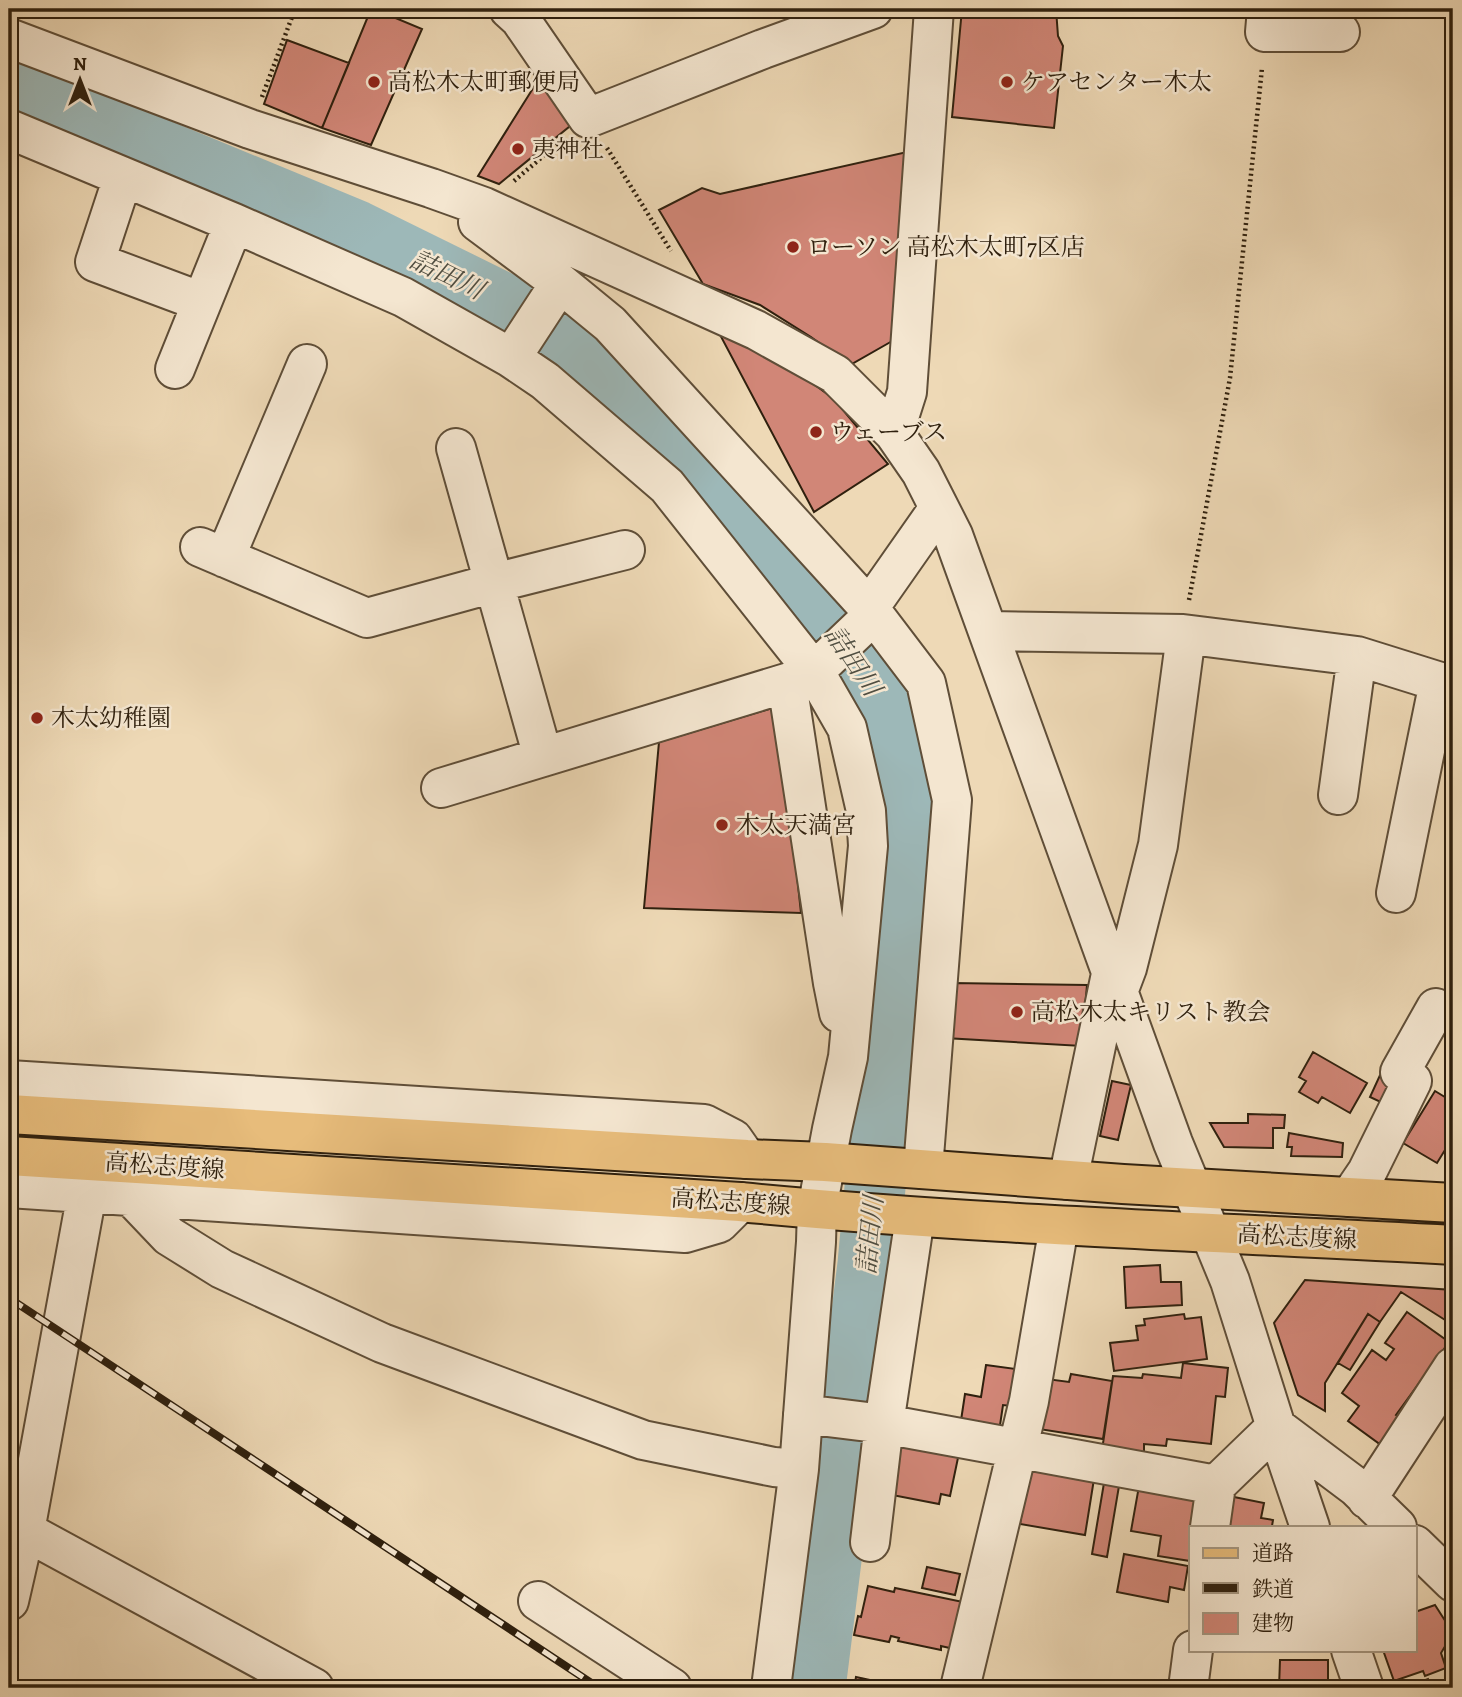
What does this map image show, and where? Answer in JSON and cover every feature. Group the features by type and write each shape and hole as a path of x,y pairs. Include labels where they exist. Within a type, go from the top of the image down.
{"main road":[{"name":"高松志度線","path":"9,1114 1453,1203"},
{"name":"高松志度線","path":"9,1156 740,1202 909,1217 1453,1245"}],"street":[{"path":"509,9 520,19 588,118 873,9"},
{"path":"894,433 907,392 934,9"},
{"path":"1266,20 1340,32"},
{"path":"9,38 250,129 431,187 484,207 756,330 835,374 894,433 921,472 953,535 1173,1143 1230,1281 1310,1526"},
{"path":"9,129 404,297 511,358 545,381 667,486 847,728 866,811 868,846 848,1057 825,1210 816,1242 799,1469 771,1688"},
{"path":"123,177 95,262 202,302"},
{"path":"431,187 556,290 610,324 926,683 952,800 915,1169"},
{"path":"175,369 234,223"},
{"path":"511,358 556,290"},
{"path":"307,363 213,552 367,618 625,550"},
{"path":"456,448 543,757"},
{"path":"441,788 808,674 867,615 939,508"},
{"path":"989,631 1184,634 1357,656 1446,684 1396,893"},
{"path":"1068,1180 1115,983 1127,968 1158,845 1184,634"},
{"path":"1338,795 1357,656"},
{"path":"808,674 833,983 848,1057"},
{"path":"1350,1197 1367,1172 1412,1081 1400,1072 1436,1008"},
{"path":"9,1080 704,1124 733,1139 747,1159"},
{"path":"9,1188 685,1233 719,1223 740,1202"},
{"path":"9,1601 25,1531 87,1193"},
{"path":"131,1196 169,1236 222,1269 382,1343 643,1440 774,1467 799,1469"},
{"path":"870,1542 909,1217"},
{"path":"960,1688 1029,1401 1059,1226"},
{"path":"1367,1499 1453,1367"},
{"path":"803,1414 884,1424 1216,1485"},
{"path":"1210,1526 1216,1485 1276,1427"},
{"path":"1276,1427 1356,1487 1396,1526"},
{"path":"25,1531 314,1688"},
{"path":"1416,1546 1453,1582"},
{"path":"538,1601 672,1688"},
{"path":"1188,1688 1193,1652"},
{"path":"1352,1652 1364,1688"}],"path":[{"path":"250,129 295,9"},
{"path":"1184,634 1230,378 1266,20"},
{"path":"484,207 588,118 677,260"}],"building":[{"path":"371,9 422,29 371,145 322,128"},
{"name":"ケアセンター木太","path":"962,9 1056,9 1058,36 1063,46 1054,128 952,117"},
{"path":"287,40 349,63 322,128 264,104"},
{"name":"夷神社","path":"542,74 575,122 499,184 478,176"},
{"name":"ローソン 高松木太町7区店","path":"916,150 894,340 850,365 760,305 703,284 659,210 702,188 720,194"},
{"name":"ウェーブス","path":"718,331 781,360 834,399 888,464 814,512"},
{"name":"木太天満宮","path":"779,706 801,913 644,908 659,742"},
{"name":"高松木太キリスト教会","path":"952,983 1087,985 1082,1046 945,1038"},
{"path":"1313,1052 1367,1083 1350,1113 1322,1097 1318,1103 1299,1092 1306,1081 1299,1077"},
{"path":"1381,1073 1401,1081 1389,1106 1370,1097"},
{"path":"1112,1081 1131,1085 1118,1140 1100,1136"},
{"path":"1435,1091 1453,1102 1453,1137 1437,1163 1403,1143"},
{"path":"1248,1114 1285,1115 1284,1128 1273,1128 1273,1148 1224,1147 1210,1123 1248,1123"},
{"path":"1289,1133 1343,1143 1342,1157 1291,1156 1292,1147 1287,1147"},
{"path":"1160,1265 1161,1282 1181,1282 1182,1305 1126,1308 1124,1267"},
{"path":"1305,1280 1453,1290 1453,1325 1401,1292 1380,1322 1368,1314 1325,1383 1325,1411 1298,1395 1274,1323"},
{"path":"1407,1312 1449,1342 1396,1415 1401,1418 1381,1445 1348,1421 1359,1406 1342,1393 1372,1350 1386,1360 1394,1349 1385,1343"},
{"path":"1184,1314 1185,1319 1201,1317 1207,1359 1114,1371 1110,1343 1138,1340 1136,1326 1145,1325 1144,1319"},
{"path":"1368,1314 1380,1322 1350,1370 1338,1363"},
{"path":"1183,1363 1228,1368 1225,1397 1216,1396 1211,1444 1167,1439 1166,1446 1144,1444 1144,1454 1102,1450 1113,1376 1142,1378 1143,1374 1181,1378"},
{"path":"986,1365 1016,1369 1011,1406 1003,1405 999,1432 960,1427 965,1394 981,1397"},
{"path":"1071,1374 1112,1381 1103,1439 1039,1429 1047,1379 1069,1382"},
{"path":"897,1441 959,1453 950,1496 941,1494 939,1504 887,1494"},
{"path":"1029,1469 1094,1479 1085,1535 1020,1524"},
{"path":"1104,1483 1119,1486 1107,1557 1092,1554"},
{"path":"1139,1486 1201,1492 1195,1526 1189,1526 1189,1561 1158,1556 1161,1536 1131,1531"},
{"path":"1234,1497 1264,1503 1261,1518 1273,1520 1272,1526 1228,1526"},
{"path":"1124,1554 1188,1566 1184,1590 1170,1587 1168,1602 1117,1592"},
{"path":"927,1567 960,1574 955,1595 922,1588"},
{"path":"868,1586 894,1592 895,1588 963,1602 954,1649 941,1646 941,1650 898,1641 899,1638 891,1636 889,1642 854,1635"},
{"path":"1435,1605 1453,1633 1441,1653 1446,1668 1425,1676 1423,1671 1394,1681 1384,1652 1416,1652 1416,1612"},
{"path":"1280,1660 1328,1660 1328,1688 1279,1688"},
{"path":"856,1677 907,1688 854,1688"},
{"path":"1428,1679 1431,1688 1403,1688"}],"waterway":[{"name":"詰田川","path":"9,87 357,231 511,307 599,371 690,459 852,651 880,694 904,793 907,856 868,1264 815,1688"}],"railway":[{"path":"9,1298 599,1688"}],"place":[{"name":"高松木太町郵便局","path":"374,82"},
{"name":"ケアセンター木太","path":"1007,82"},
{"name":"夷神社","path":"518,149"},
{"name":"ローソン 高松木太町7区店","path":"793,247"},
{"name":"ウェーブス","path":"816,432"},
{"name":"木太幼稚園","path":"37,718"},
{"name":"木太天満宮","path":"722,825"},
{"name":"高松木太キリスト教会","path":"1017,1012"}]}
